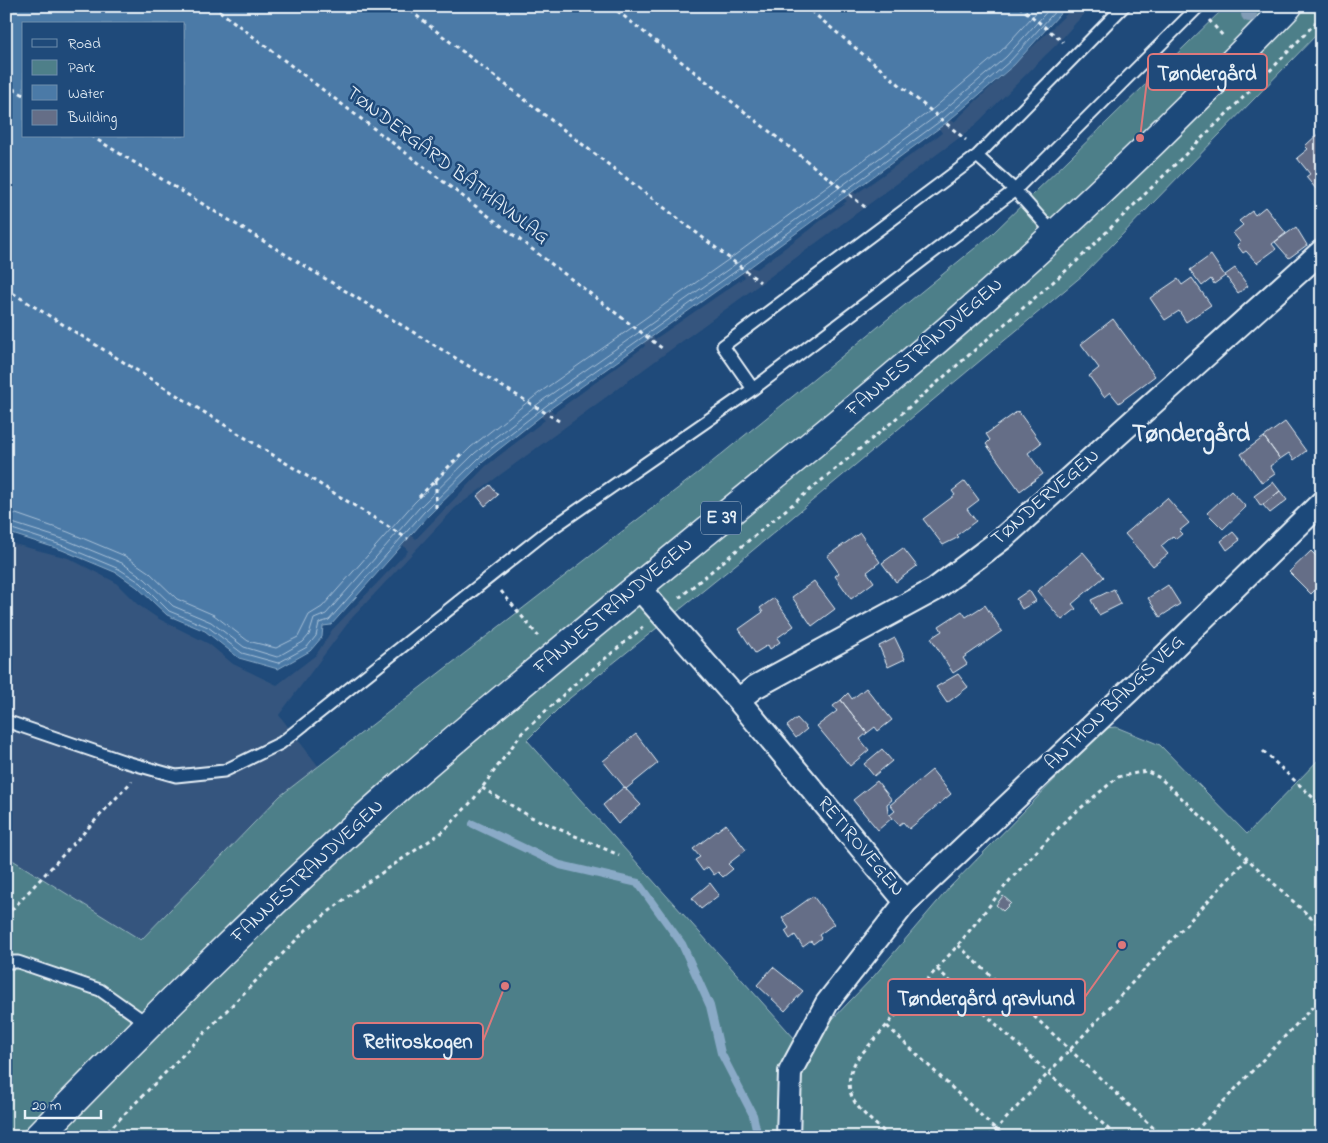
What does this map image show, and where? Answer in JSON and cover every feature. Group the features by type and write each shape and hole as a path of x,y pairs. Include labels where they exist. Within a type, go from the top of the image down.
{"highway":[{"name":"FANNESTRANDVEGEN","path":"38,1137 148,1024 281,895 396,790 637,586 887,382 1055,235 1242,54 1288,6"}],"street":[{"name":"TØNDERVEGEN","path":"738,700 755,687 934,590 1003,538 1322,251"},
{"name":"ANTHON BANGS VEG","path":"906,902 1129,691 1322,502"},
{"name":"RETIROVEGEN","path":"637,586 738,700 906,902 827,1002 790,1072 788,1137"}],"lane":[{"path":"753,389 723,346 977,156 1124,6"},
{"path":"6,721 146,768 176,776 224,771 281,743 545,533 753,389 1015,190 1204,10"},
{"path":"977,156 1015,190 1055,235"},
{"path":"6,962 18,962 100,990 148,1024"}],"path":[{"name":"TØNDERGÅRD BÅTHAVNLAG","path":"213,6 663,349"},
{"path":"404,6 760,282"},
{"path":"611,6 865,206"},
{"path":"806,6 966,140"},
{"path":"1019,6 1065,44"},
{"path":"1204,10 1209,21 1229,41"},
{"path":"6,85 22,94"},
{"path":"94,138 559,421"},
{"path":"6,289 408,539"},
{"path":"419,497 461,454"},
{"path":"436,480 436,512"},
{"path":"490,577 544,644"},
{"path":"102,1137 306,930 356,890 444,830 482,788 522,733 559,698 646,625"},
{"path":"1263,751 1322,806"},
{"path":"6,916 146,768"},
{"path":"890,1137 856,1104 849,1094 849,1073 857,1059 958,945 1010,880 1064,822 1118,777 1146,771 1160,778 1322,928"},
{"path":"482,788 531,817 619,855"},
{"path":"989,1137 1247,859"},
{"path":"958,945 1163,1137"},
{"path":"937,969 1116,1137"},
{"path":"1190,1137 1322,996"},
{"path":"886,1026 1004,1137"}],"shaded area":[{"path":"1075,6 1091,6 1056,45 970,130 455,508 351,619 279,715 319,767 280,796 141,940 6,856 6,582 10,543 68,558 115,582 137,604 159,619 209,644 233,664 277,685 316,655 332,630 408,551 403,545 411,535 416,539 486,466 545,420 540,416 550,409 554,413 645,346 643,341 652,335 655,339 745,277 741,273 750,267 757,269 847,201 843,198 852,191 856,194 942,133 939,128 950,120 954,122"}],"green space":[{"path":"1226,6 1322,6 1322,29 1083,275 740,561 565,702 527,740 804,1049 874,976 949,888 1105,728 1116,727 1160,745 1247,834 1322,756 1322,1137 6,1137 6,856 141,940 280,796 712,462 991,235"}],"water":[{"path":"6,6 1067,6 1014,65 946,123 746,270 550,409 483,462 428,516 331,625 323,626 322,637 310,651 278,669 239,658 205,631 167,615 137,587 117,573 62,550 6,532"}],"building":[{"path":"1322,130 1322,196 1306,177 1310,174 1297,158 1308,149 1305,146"},
{"path":"1265,207 1286,233 1272,244 1276,249 1257,263 1246,251 1243,253 1237,245 1240,242 1233,233 1243,225 1239,221 1252,211 1255,215"},
{"path":"1296,227 1307,245 1289,258 1275,242"},
{"path":"1211,255 1225,276 1214,284 1211,279 1202,286 1190,270"},
{"path":"1235,268 1248,286 1238,293 1225,275"},
{"path":"1192,278 1211,305 1186,322 1179,311 1165,320 1150,298 1178,279 1182,285"},
{"path":"1113,319 1155,376 1119,403 1110,392 1104,397 1089,376 1099,368 1081,344"},
{"path":"1018,411 1041,443 1028,453 1043,474 1020,491 986,444 990,440 986,434"},
{"path":"1285,422 1306,451 1294,460 1289,453 1280,459 1264,437"},
{"path":"1264,437 1280,459 1270,466 1275,474 1262,483 1241,454"},
{"path":"965,481 979,500 967,509 976,521 957,535 959,537 943,545 923,519 955,495 952,491"},
{"path":"1273,482 1280,491 1261,506 1254,496"},
{"path":"490,485 498,495 485,506 477,496"},
{"path":"1231,491 1246,507 1223,529 1207,513"},
{"path":"1280,491 1287,500 1270,513 1263,505"},
{"path":"1167,498 1189,523 1179,531 1182,534 1176,539 1173,536 1161,546 1168,554 1153,566 1125,534"},
{"path":"1233,532 1240,540 1227,550 1221,541"},
{"path":"860,533 880,562 867,572 874,582 851,599 835,576 839,573 827,556"},
{"path":"903,548 917,566 896,582 882,563"},
{"path":"1311,551 1322,562 1322,583 1311,594 1289,572"},
{"path":"1083,552 1104,577 1072,604 1076,609 1062,620 1037,591"},
{"path":"814,581 835,609 812,626 792,597"},
{"path":"1168,585 1180,604 1160,617 1148,598"},
{"path":"1114,589 1121,604 1099,615 1091,600"},
{"path":"1029,590 1036,601 1022,609 1016,599"},
{"path":"774,598 794,626 777,638 780,642 770,649 768,645 755,653 739,629 763,612 760,608"},
{"path":"985,605 1002,631 963,658 967,664 953,673 931,638 942,631 939,626 962,611 966,617"},
{"path":"895,638 905,659 888,667 879,646"},
{"path":"958,674 968,687 947,703 936,687"},
{"path":"866,688 892,720 878,731 875,727 867,733 841,700 848,693 852,699"},
{"path":"841,700 867,733 860,739 869,750 850,766 817,726 837,711 833,706"},
{"path":"797,718 807,729 796,738 787,726"},
{"path":"636,734 658,763 626,789 603,761"},
{"path":"882,749 892,761 874,776 864,764"},
{"path":"932,770 951,794 909,829 903,822 899,825 890,815 895,811 890,805"},
{"path":"877,781 892,800 887,804 888,813 892,818 878,830 853,800"},
{"path":"624,787 641,805 618,824 603,805"},
{"path":"726,824 746,850 728,864 733,869 723,877 718,872 714,875 708,867 703,871 695,860 700,857 693,849"},
{"path":"710,883 719,895 701,909 692,898"},
{"path":"813,896 834,924 819,935 821,938 813,944 811,941 803,947 795,935 790,939 785,931 789,928 782,918"},
{"path":"1003,896 1011,903 1003,911 996,905"},
{"path":"773,967 803,991 785,1011 757,985"}],"waterway":[{"path":"473,824 560,865 638,883 682,944 710,1006 721,1053 753,1115 758,1137"}],"place":[{"name":"Tøndergård","path":"1140,138"},
{"name":"Tøndergård gravlund","path":"1122,945"},
{"name":"Retiroskogen","path":"505,986"}],"district":[{"name":"Tøndergård","path":"1191,435"}]}
